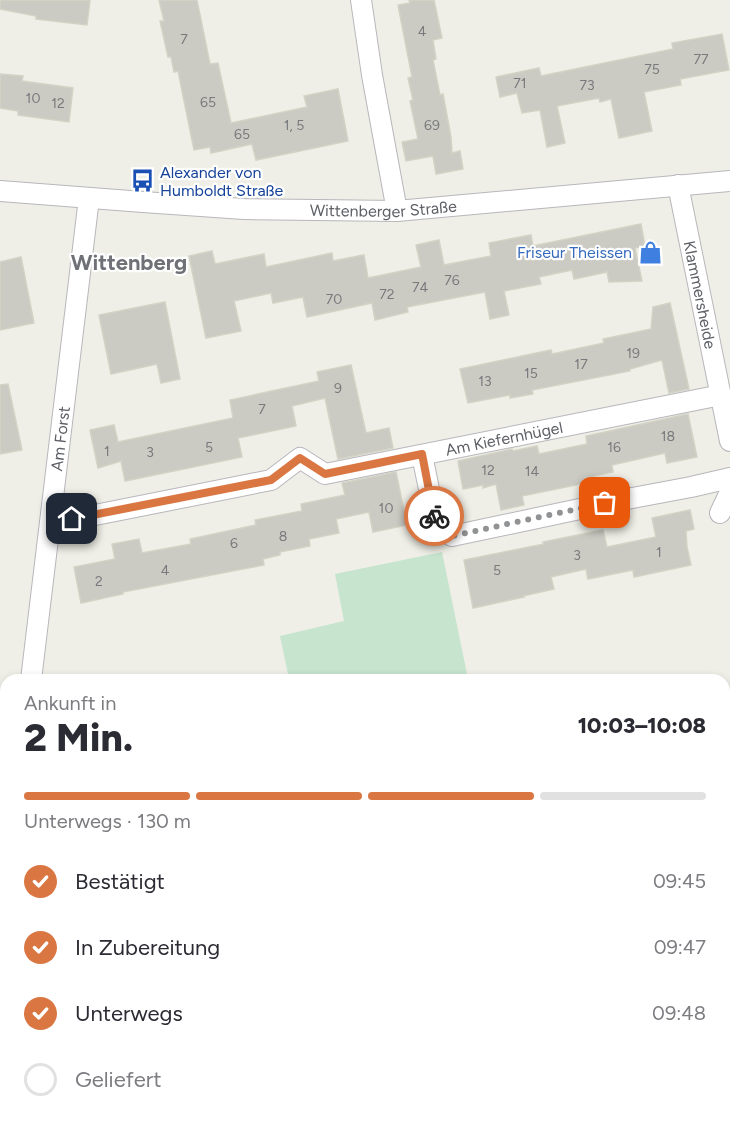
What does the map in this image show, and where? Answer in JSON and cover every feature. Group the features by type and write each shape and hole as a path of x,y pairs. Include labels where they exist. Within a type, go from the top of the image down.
{"street":[{"path":"361,0 397,211"},
{"name":"Wittenberger Straße","path":"0,191 244,208 397,211 730,181"},
{"name":"Klammersheide","path":"678,185 730,441"},
{"name":"Am Forst","path":"32,674 89,198"},
{"name":"Am Kiefernhügel","path":"50,524 271,480 300,458 325,474 721,395"},
{"path":"422,454 436,528 452,536 730,478"},
{"path":"720,513 730,492"}],"green space":[{"path":"442,552 467,674 288,674 280,636 344,621 335,574"}],"building":[{"path":"0,0 90,0 87,25 36,19 36,16 0,9"},
{"path":"159,0 197,0 210,64 218,63 231,123 307,107 304,96 338,89 348,141 256,160 252,144 211,153 210,147 194,150 178,71 174,72 171,57 168,57 160,21 164,21"},
{"path":"409,0 434,0 442,38 433,40 436,59 433,60 440,95 443,94 452,153 460,151 463,169 436,174 433,156 406,161 402,142 418,139 410,101 413,100 408,78 412,77 398,5 410,3"},
{"path":"722,34 729,70 680,79 681,85 644,92 652,131 619,138 611,99 600,102 599,98 557,106 565,143 547,147 540,110 522,113 517,93 500,97 496,77 539,68 541,76 673,49 672,43"},
{"path":"0,74 23,76 22,81 73,88 69,122 18,115 18,111 0,108"},
{"path":"641,224 645,246 635,248 642,281 609,282 607,272 574,279 572,270 539,277 541,284 504,291 509,315 490,319 485,292 407,307 408,312 375,320 372,303 307,317 303,297 273,303 271,293 234,301 241,331 206,338 189,256 212,251 215,264 264,254 266,267 332,253 333,261 364,255 368,278 421,267 416,245 439,240 444,265 491,256 489,243 531,235 533,246"},
{"path":"21,257 34,323 0,330 0,262"},
{"path":"165,302 180,379 161,383 157,364 111,374 99,315"},
{"path":"670,303 689,389 669,393 662,360 630,369 630,371 532,390 533,394 510,398 510,395 468,403 460,369 551,350 552,354 604,343 603,339 651,329 653,307"},
{"path":"351,365 366,433 389,428 393,448 338,459 325,398 292,406 296,426 238,438 242,457 125,481 121,461 98,468 90,430 114,425 118,442 233,418 230,400 319,381 317,372"},
{"path":"8,384 22,450 0,454 0,385"},
{"path":"688,414 697,457 667,463 665,453 612,465 613,472 585,478 586,483 522,496 524,505 501,510 496,484 483,488 483,485 463,489 458,461 537,446 539,454 587,444 586,436"},
{"path":"396,472 407,525 373,532 369,512 336,519 339,533 309,539 310,546 280,552 280,555 263,559 264,565 123,592 123,594 81,603 74,567 115,559 112,544 139,539 142,553 191,544 190,539 256,525 255,520 302,511 301,504 345,495 342,483"},
{"path":"690,510 694,529 686,531 691,565 634,577 633,570 588,579 586,569 551,577 554,589 473,608 464,560 603,530 607,547 656,537 652,518"}],"way so far":[{"path":"434,516 436,528 452,536 605,503"}],"place":[{"name":"Alexander von Humboldt Straße","path":"142,181"},
{"name":"Friseur Theissen","path":"650,252"}],"district":[{"name":"Wittenberg","path":"129,262"}],"route":[{"path":"72,519 271,480 300,458 325,474 422,454 434,516"}]}
